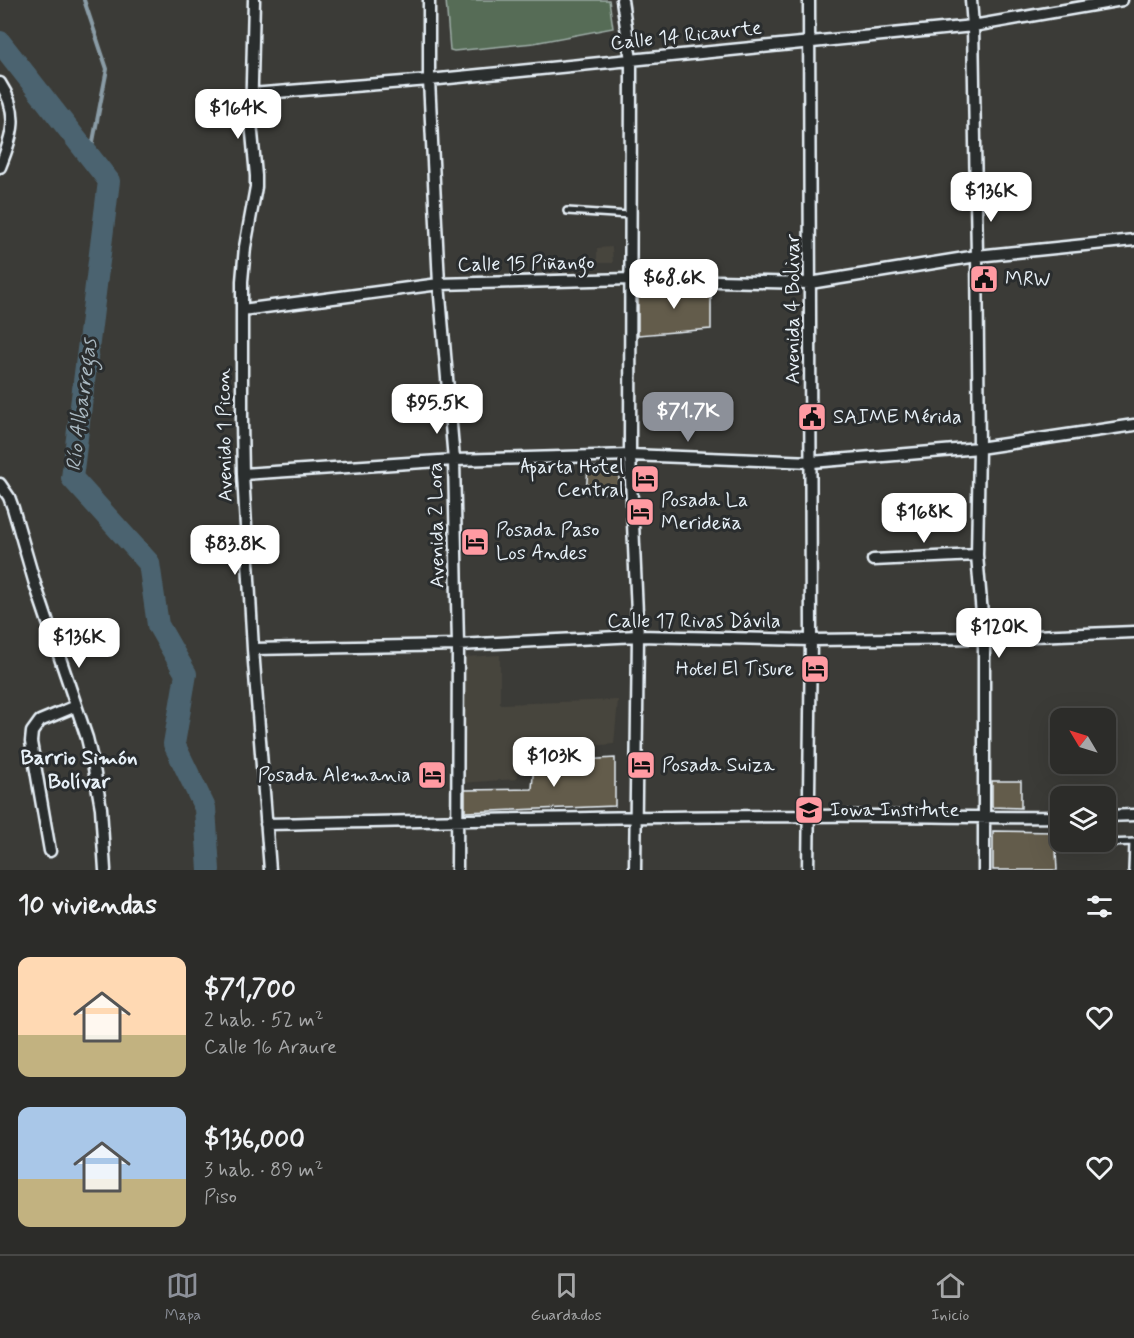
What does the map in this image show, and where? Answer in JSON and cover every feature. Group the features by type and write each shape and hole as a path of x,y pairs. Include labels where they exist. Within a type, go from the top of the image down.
{"street":[{"name":"Avenido 1 Picon","path":"254,0 251,133 256,187 245,247 242,281 243,474 253,650 270,870"},
{"name":"Avenida 2 Lora","path":"429,0 429,80 439,284 453,460 458,645 457,870"},
{"path":"622,0 631,60 630,455 638,636 635,870"},
{"name":"Avenida 4 Bolivar","path":"808,870 812,640 809,0"},
{"path":"971,0 977,256 979,448 977,555 984,638 984,870"},
{"name":"Calle 14 Ricaurte","path":"251,94 429,80 973,26 1122,0"},
{"path":"0,83 12,106 13,123 7,150 0,167"},
{"name":"Calle 15 Piñango","path":"242,310 439,284 630,279 810,283 977,256 1134,240"},
{"path":"243,474 453,460 630,455 812,462 979,448 1134,425"},
{"path":"0,484 13,508 35,584 87,738 98,783 105,870"},
{"path":"873,560 977,555"},
{"name":"Calle 17 Rivas Dávila","path":"253,650 458,645 638,636 812,640 984,638 1134,632"},
{"path":"50,851 31,742 32,732 40,721 76,706"},
{"path":"1116,816 1134,815"},
{"path":"266,824 808,816 1050,817"}],"lane":[{"path":"567,211 630,215"},
{"path":"1116,843 1134,843 1132,870"}],"shaded area":[{"path":"612,247 613,263 597,263 597,248"},
{"path":"500,655 500,704 618,700 614,744 519,752 517,779 461,783 465,657"}],"green space":[{"path":"446,0 609,0 613,28 534,43 454,51 450,50"}],"building":[{"path":"711,288 711,329 638,335 638,289"},
{"path":"588,467 619,468 619,492 586,494"},
{"path":"615,758 615,806 465,812 465,790 532,789 534,763"},
{"path":"992,781 1021,781 1021,808 992,807"},
{"path":"993,831 1050,832 1050,852 1056,852 1057,870 993,870"}],"waterway":[{"path":"84,0 107,69 90,157"},
{"name":"Río Albarregas","path":"0,42 109,181 72,478 149,563 158,625 186,674 174,744 205,808 209,870"}],"place":[{"name":"MRW","path":"984,279"},
{"name":"SAIME Mérida","path":"812,417"},
{"name":"Aparta Hotel Central","path":"645,479"},
{"name":"Posada La Merideña","path":"640,512"},
{"name":"Posada Paso Los Andes","path":"475,542"},
{"name":"Hotel El Tisure","path":"815,669"},
{"name":"Posada Suiza","path":"641,765"},
{"name":"Posada Alemania","path":"432,775"},
{"name":"Iowa Institute","path":"809,810"}],"district":[{"name":"Barrio Simón Bolívar","path":"79,770"}]}
